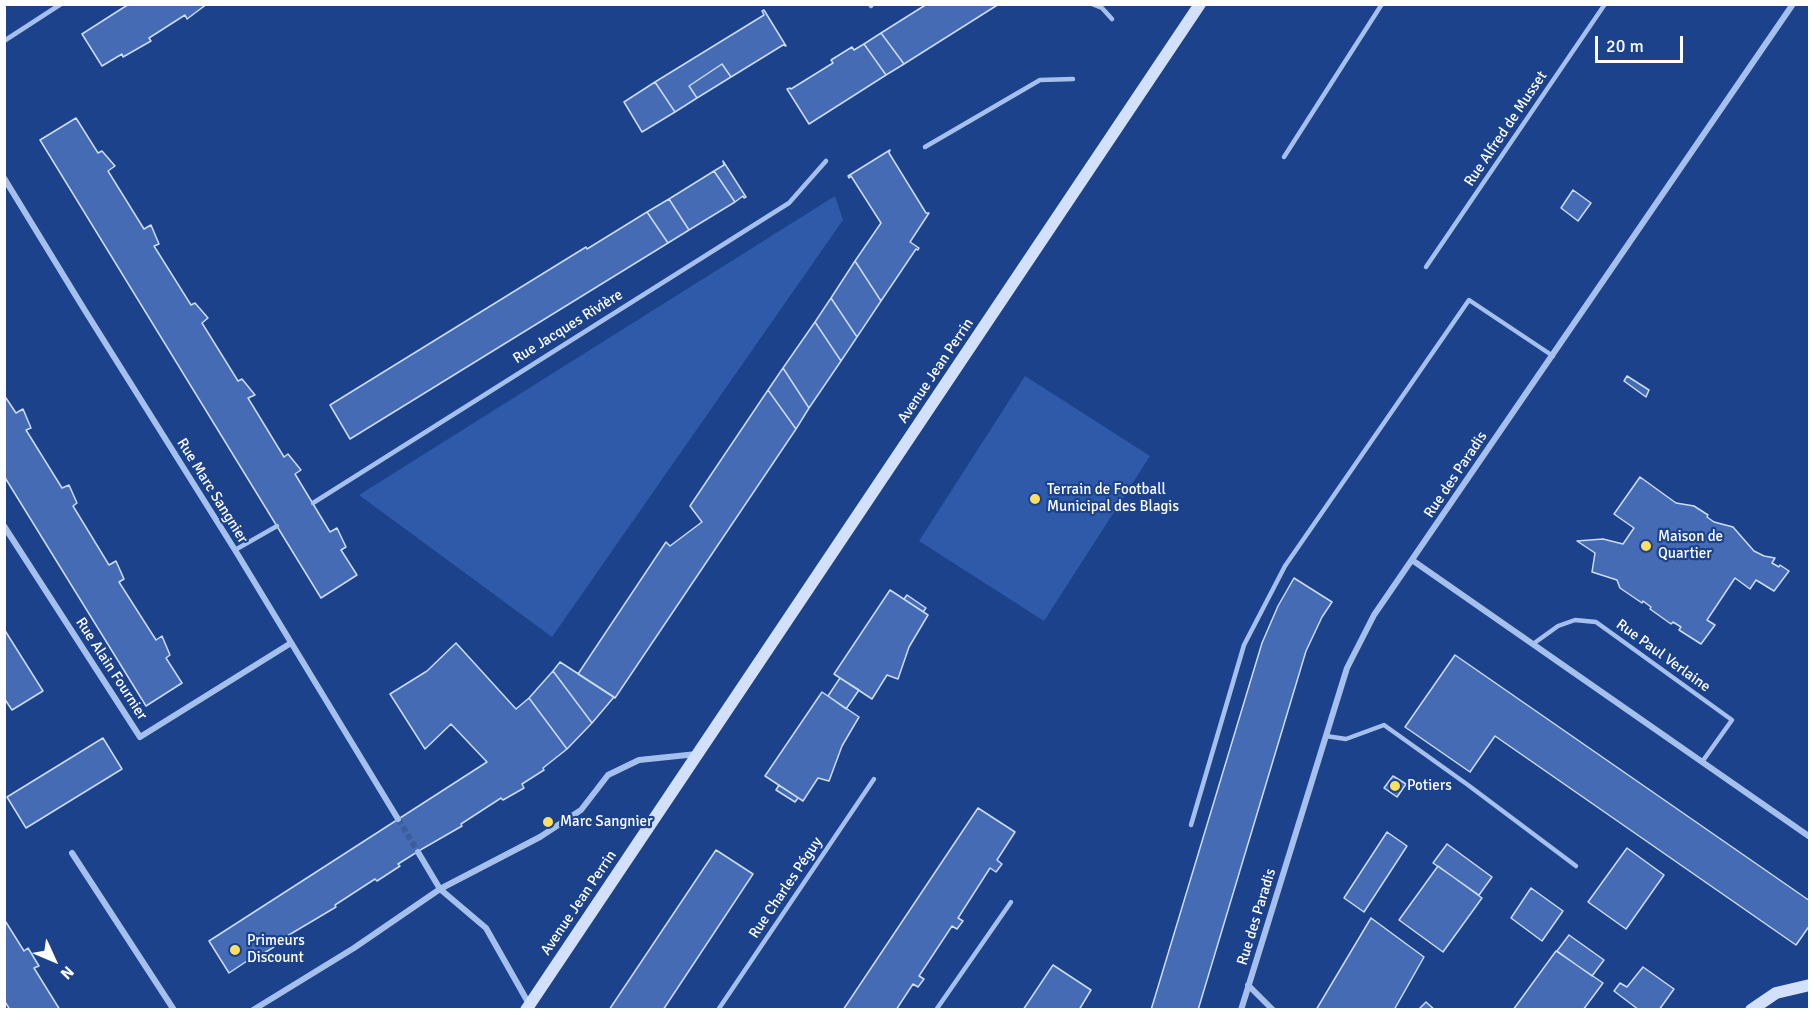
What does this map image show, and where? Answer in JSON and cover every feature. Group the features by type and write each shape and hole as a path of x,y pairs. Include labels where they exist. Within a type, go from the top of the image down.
{"main road":[{"name":"Avenue Jean Perrin","path":"527,1007 1200,4"},
{"path":"1751,1010 1776,993 1809,985"}],"street":[{"name":"Rue des Paradis","path":"1241,1010 1347,668 1374,615 1793,4"},
{"name":"Rue Marc Sangnier","path":"4,178 236,550 398,819"},
{"name":"Rue Alain Fournier","path":"4,526 141,737 291,643"},
{"path":"1412,560 1809,837"},
{"path":"253,1010 354,948 440,889 552,829 580,810 608,775 639,760 698,754"},
{"path":"418,852 440,889 486,928 527,1007"},
{"path":"72,853 174,1010"},
{"path":"1248,986 1273,1010"}],"lane":[{"path":"4,40 61,4"},
{"path":"1092,4 1102,8 1112,19"},
{"path":"1284,157 1382,4"},
{"name":"Rue Alfred de Musset","path":"1426,267 1605,4"},
{"path":"925,147 1040,80 1073,79"},
{"name":"Rue Jacques Rivière","path":"313,503 789,203 826,161"},
{"path":"1191,825 1244,645 1280,576 1469,300 1552,356"},
{"path":"236,550 277,526"},
{"name":"Rue Paul Verlaine","path":"1533,644 1558,626 1575,620 1596,622 1732,720 1702,762"},
{"path":"1326,736 1346,739 1384,725 1576,866"},
{"name":"Rue Charles Péguy","path":"718,1010 874,779"},
{"path":"936,1010 1011,902"}],"shaded area":[{"path":"835,196 843,220 552,637 359,495"},
{"name":"Terrain de Football Municipal des Blagis","path":"1025,376 1150,456 1044,621 919,541"}],"building":[{"path":"129,4 207,4 187,19 185,15 149,38 151,41 102,66 82,34"},
{"path":"927,4 999,4 904,64 881,33"},
{"path":"764,10 786,46 783,45 731,77 722,64 689,86 697,98 675,112 655,82 764,15 762,11"},
{"path":"881,33 904,64 886,75 864,44"},
{"path":"864,44 886,75 809,124 787,89 791,89 833,63 831,60 852,47 854,50"},
{"path":"722,64 731,77 697,98 689,86"},
{"path":"655,82 675,112 642,132 624,102"},
{"path":"76,118 98,153 102,151 115,166 108,171 144,229 151,225 159,244 154,246 191,305 195,303 208,318 202,323 238,381 242,379 255,395 248,398 284,457 288,454 301,470 295,474 330,532 337,528 346,547 341,550 357,575 321,598 40,140"},
{"path":"890,150 889,153 926,213 929,213 910,242 919,248 918,250 916,249 881,301 855,261 881,223 851,176 849,178 848,176"},
{"path":"723,161 746,197 743,196 735,202 714,171 724,165"},
{"path":"714,171 735,202 689,230 669,199"},
{"path":"1573,190 1591,203 1578,221 1561,208"},
{"path":"669,199 689,230 668,243 647,212"},
{"path":"647,212 668,243 350,439 330,405 586,247 587,249"},
{"path":"855,261 881,301 857,337 831,298"},
{"path":"831,298 857,337 841,361 815,322"},
{"path":"815,322 841,361 809,408 783,368"},
{"path":"783,368 809,408 796,429 768,390"},
{"path":"1627,376 1649,390 1646,397 1624,381"},
{"path":"768,390 796,429 615,698 578,674 666,542 670,546 702,522 690,506"},
{"path":"4,395 16,413 23,409 31,428 26,430 62,488 69,485 77,503 73,506 109,565 116,561 124,579 119,582 156,640 162,636 170,655 166,658 182,683 146,706 4,476"},
{"path":"1640,477 1676,503 1694,506 1714,522 1733,527 1754,551 1775,558 1772,563 1789,571 1774,591 1756,580 1750,589 1735,578 1707,620 1715,625 1701,644 1679,630 1681,627 1673,622 1671,624 1643,601 1642,603 1620,588 1617,580 1592,572 1595,553 1577,541 1603,539 1623,544 1634,528 1614,514"},
{"path":"1294,578 1332,602 1322,617 1306,651 1198,1010 1151,1010 1262,643 1278,606"},
{"path":"890,590 928,615 909,647 898,679 887,675 872,699 834,674"},
{"path":"907,595 926,608 923,612 904,599"},
{"path":"4,629 43,691 12,710 4,698"},
{"path":"456,643 516,709 529,698 567,749 543,768 544,770 522,784 524,788 503,800 501,798 461,824 462,826 398,864 400,866 377,881 375,879 335,905 336,907 272,945 274,947 229,973 209,941 487,762 451,724 425,749 390,694 427,671"},
{"path":"1455,655 1810,901 1810,925 1796,945 1495,736 1470,772 1405,727"},
{"path":"560,662 614,697 592,723 553,671"},
{"path":"553,671 592,723 567,749 529,698"},
{"path":"840,678 859,690 846,709 828,696"},
{"path":"822,692 859,717 842,746 829,781 818,778 803,801 765,776"},
{"path":"103,738 122,769 26,828 7,797"},
{"name":"Potiers","path":"1393,776 1406,784 1397,797 1384,788"},
{"path":"779,785 798,798 795,802 776,790"},
{"path":"978,808 1015,832 997,860 1002,864 996,872 990,868 958,918 963,921 957,929 952,926 919,976 924,979 918,987 913,984 896,1010 843,1010"},
{"path":"1387,832 1407,846 1364,912 1344,898"},
{"path":"1447,844 1492,877 1479,895 1433,863"},
{"path":"1627,848 1664,875 1626,929 1588,902"},
{"path":"716,850 753,874 663,1010 609,1010"},
{"path":"1438,866 1482,898 1443,952 1399,920"},
{"path":"1531,888 1563,911 1542,941 1511,918"},
{"path":"1371,918 1424,957 1394,1010 1316,1010"},
{"path":"4,919 24,951 28,948 39,966 34,968 60,1010 10,1010 4,1000"},
{"path":"1569,935 1604,960 1592,976 1557,951"},
{"path":"1556,951 1603,983 1583,1010 1513,1010"},
{"path":"1053,965 1091,990 1079,1010 1023,1010"},
{"path":"1643,967 1674,989 1659,1010 1639,1010 1614,991 1620,983 1627,987"},
{"path":"1426,1002 1435,1010 1418,1010"}],"tunnel":[{"path":"398,819 418,852"}],"place":[{"name":"Terrain de Football Municipal des Blagis","path":"1035,499"},
{"name":"Maison de Quartier","path":"1646,546"},
{"name":"Potiers","path":"1395,786"},
{"name":"Marc Sangnier","path":"548,822"},
{"name":"Primeurs Discount","path":"235,950"}]}
